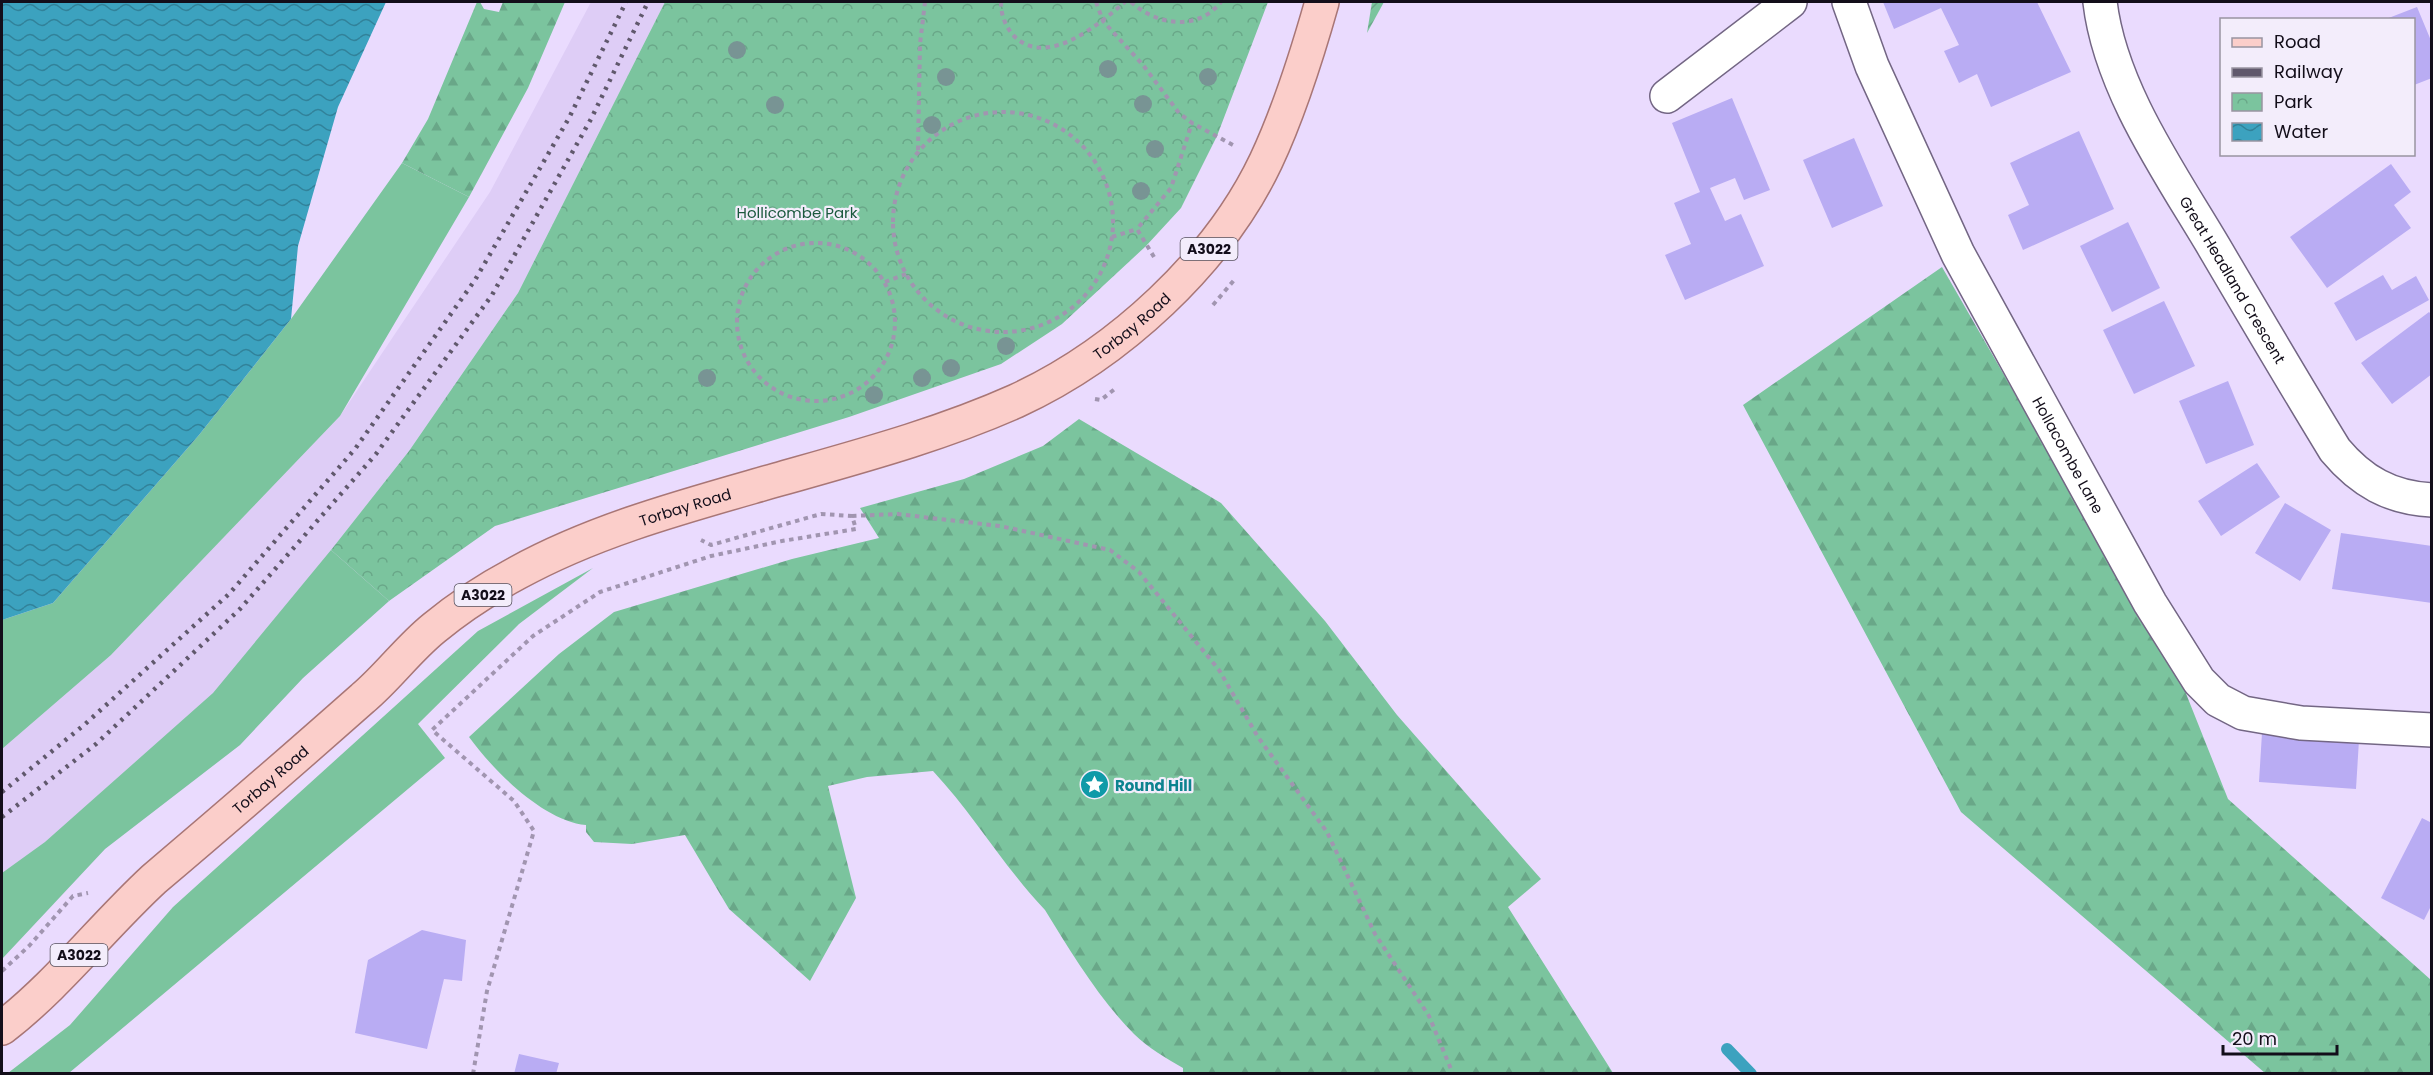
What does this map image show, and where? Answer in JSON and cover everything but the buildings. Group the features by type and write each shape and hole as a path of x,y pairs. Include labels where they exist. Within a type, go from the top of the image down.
{"main road":[{"name":"Torbay Road","path":"2,1028 26,1010 120,910 368,694 433,628 525,569 575,544 676,509 890,447 1017,400 1106,350 1202,258 1241,205 1265,163 1307,55 1322,2"}],"street":[{"path":"1667,96 1790,2"},
{"name":"Hollacombe Lane","path":"1849,2 1872,66 1958,254 2150,603 2199,681 2218,700 2243,713 2301,723 2432,730"},
{"name":"Great Headland Crescent","path":"2100,2 2103,26 2122,80 2155,147 2335,450 2352,470 2373,485 2398,495 2432,500"}],"path":[{"path":"918,150 920,44 925,2"},
{"path":"1000,2 1003,18 1009,31 1020,41 1034,47 1060,45 1102,21 1125,2"},
{"path":"1096,2 1102,21 1143,66 1179,113 1192,123 1265,163"},
{"path":"1131,2 1143,13 1162,21 1182,22 1202,17 1221,2"},
{"path":"1013,112 1048,121 1078,141 1100,169 1112,202 1112,237 1105,265 1090,290 1069,310 1052,320 1016,332 987,332 959,324 934,309 914,289 897,256 892,219 899,182 918,150 945,128 978,114 1013,112"},
{"path":"1112,237 1137,229 1171,188 1192,123"},
{"path":"1137,229 1146,246"},
{"path":"830,245 846,249 868,262 885,282 894,306 895,333 887,358 871,380 849,394 824,401 798,399 773,389 754,371 741,348 737,322 741,297 753,274 772,256 795,246 830,245"},
{"path":"885,282 906,274"},
{"path":"676,509 688,533 711,545 821,514 852,516 897,514 1000,526 1110,550 1139,572 1219,670 1258,737 1327,832 1375,934 1429,1016 1453,1074"},
{"path":"473,1074 487,991 534,831 514,801 432,730 533,636 600,592 711,556 855,529 852,516"}],"shaded area":[{"path":"591,2 665,2 518,293 409,451 331,550 389,601 303,678 240,745 105,849 2,959 2,749 111,655 340,416 490,192"}],"green space":[{"path":"477,2 480,2 484,9 499,12 503,2 565,2 528,88 469,197 402,163 428,119"},
{"name":"Hollicombe Park","path":"665,2 1268,2 1217,136 1181,208 1146,246 1062,324 1001,364 849,417 495,526 389,601 331,550 409,451 518,293"},
{"path":"1372,2 1384,2 1367,33"},
{"path":"402,163 469,197 340,416 111,655 2,749 2,620 53,603 199,435 291,319"},
{"path":"1942,267 2183,686 2228,799 2431,980 2431,1073 2265,1073 1961,812 1743,405"},
{"path":"1079,419 1221,503 1325,621 1397,715 1541,879 1508,907 1613,1073 1183,1073 1183,1068 1139,1039 1121,1021 1097,991 1045,910 933,771 867,777 828,786 856,898 810,981 729,909 685,835 632,844 594,842 586,832 586,825 553,814 520,792 491,764 469,737 559,654 614,612 792,559 879,538 860,508 964,479 1043,446"},
{"path":"331,550 389,601 303,678 240,745 105,849 2,959 2,873 45,842 213,693"},
{"path":"593,568 519,624 418,724 445,758 69,1073 8,1073 70,1025 173,907 478,631"}],"water":[{"path":"2,2 386,2 338,107 298,246 291,319 199,435 53,603 2,620"}],"waterway":[{"path":"1727,1049 1751,1074"}],"railway":[{"path":"2,792 84,725 229,594 355,449 475,280 569,118 626,2"},
{"path":"2,817 96,744 240,609 376,454 492,295 591,119 648,2"}],"place":[{"name":"Round Hill","path":"1094,785"}]}
